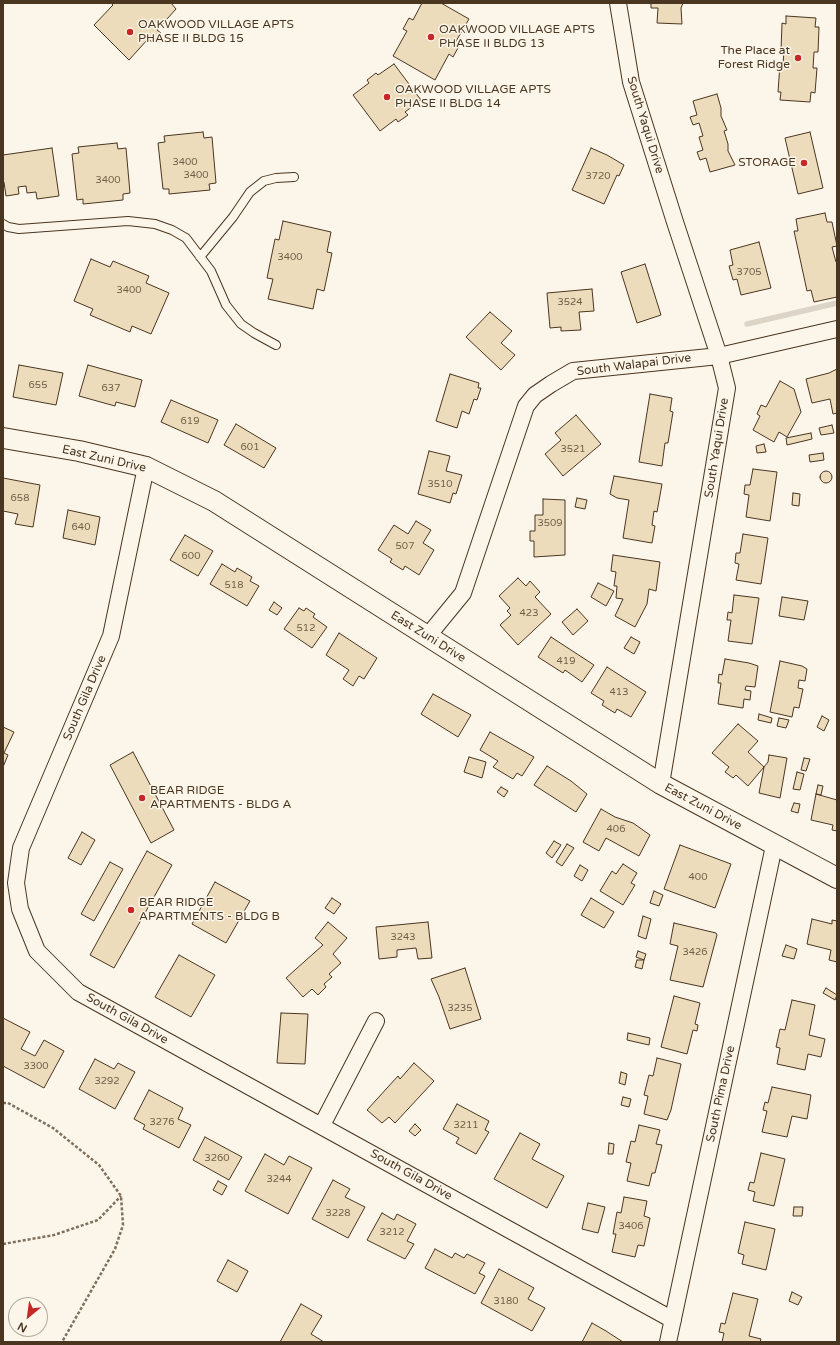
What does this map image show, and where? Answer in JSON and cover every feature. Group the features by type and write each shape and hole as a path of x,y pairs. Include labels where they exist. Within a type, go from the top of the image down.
{"street":[{"name":"South Yaqui Drive","path":"618,3 631,82 673,217 719,356 727,388 661,784"},
{"name":"South Walapai Drive","path":"427,637 463,592 526,406 535,395 573,371 719,356 837,329"},
{"name":"East Zuni Drive","path":"3,438 79,451 146,467 214,501 661,784 774,846 837,878"},
{"name":"South Gila Drive","path":"146,467 111,636 21,848 16,883 20,909 37,951 78,992 322,1125 673,1320"},
{"name":"South Pima Drive","path":"668,1342 774,846"},
{"path":"322,1125 376,1021"}],"lane":[{"path":"200,257 233,217 250,192 264,181 276,178 294,177"},
{"path":"3,224 8,227 19,229 128,221 155,224 172,230 186,238 200,257 210,271 226,305 241,324 276,345"}],"path":[{"path":"3,1103 8,1103 59,1132 100,1165 121,1196 123,1225 116,1249 62,1342"},
{"path":"3,1244 54,1235 98,1220 121,1196"}],"building":[{"name":"OAKWOOD VILLAGE APTS PHASE II BLDG 15","path":"111,3 171,3 176,9 157,30 161,33 152,42 148,39 129,60 94,25 113,5"},
{"name":"OAKWOOD VILLAGE APTS PHASE II BLDG 13","path":"422,3 441,3 469,19 455,43 459,46 453,57 449,54 435,80 393,56 407,31 403,29 409,18 413,20"},
{"path":"651,3 683,3 681,8 682,24 657,23 658,8 651,8"},
{"name":"The Place at Forest Ridge","path":"786,16 816,18 815,27 819,27 818,52 814,52 813,68 817,68 815,93 811,92 810,102 780,100 781,92 778,92 780,64 783,64 784,51 781,51 782,23 786,24"},
{"name":"OAKWOOD VILLAGE APTS PHASE II BLDG 14","path":"394,64 421,100 405,112 408,115 398,122 396,119 380,131 353,95 369,83 367,80 376,73 378,75"},
{"name":"The Place at Forest Ridge","path":"717,94 721,108 721,116 727,130 724,131 728,144 728,151 735,165 710,172 706,158 700,160 697,152 703,150 699,137 703,136 699,123 693,125 690,117 697,115 693,101"},
{"path":"203,132 204,138 212,137 216,183 209,184 210,190 169,194 169,189 163,189 158,143 165,142 164,136"},
{"name":"STORAGE","path":"810,132 823,188 798,194 785,138"},
{"path":"117,143 118,149 126,148 130,193 123,194 123,200 83,204 83,199 77,200 72,154 79,153 78,147"},
{"path":"52,148 59,196 37,199 36,192 27,193 26,186 18,187 19,194 6,196 4,182 3,183 3,155"},
{"path":"591,148 624,165 619,176 617,175 604,204 572,190"},
{"path":"825,213 827,222 832,222 837,246 832,247 837,262 837,297 814,302 811,290 807,291 794,231 798,231 796,219"},
{"path":"283,221 331,232 327,252 332,253 324,291 317,289 313,309 268,299 273,279 267,278 275,239 279,240"},
{"path":"759,242 771,288 741,295 737,279 733,280 729,266 733,265 730,250"},
{"path":"91,259 110,267 113,261 149,276 146,283 169,293 151,334 132,326 130,332 90,315 93,309 74,301"},
{"path":"645,264 661,315 637,323 621,272"},
{"path":"592,289 594,311 579,312 581,330 561,331 561,327 550,328 547,293"},
{"path":"490,312 512,331 501,343 515,355 501,370 466,337"},
{"path":"19,365 63,373 56,405 13,397"},
{"path":"88,365 142,380 135,407 116,402 115,406 79,396"},
{"path":"837,369 837,413 833,414 830,399 812,403 806,379 829,373"},
{"path":"450,374 479,383 478,388 481,388 477,400 474,399 469,414 462,411 457,428 436,421"},
{"path":"780,381 794,389 801,412 787,437 779,432 774,442 753,430 760,416 757,414 761,405 766,407"},
{"path":"650,394 672,398 670,411 673,412 668,443 665,443 662,466 639,462"},
{"path":"171,400 218,420 208,443 161,422"},
{"path":"576,415 601,444 563,476 545,454 561,440 555,433"},
{"path":"236,424 276,448 264,468 224,445"},
{"path":"832,425 834,433 821,435 819,428"},
{"path":"811,433 812,439 787,445 786,438"},
{"path":"764,444 766,452 757,453 756,446"},
{"path":"429,451 450,456 446,471 462,475 456,494 453,493 450,503 418,494"},
{"path":"823,453 824,460 810,462 809,455"},
{"path":"753,469 777,472 770,521 746,517 749,495 744,494 745,485 750,485"},
{"path":"828,471 831,472 831,482 824,483 821,482 820,475 821,472"},
{"path":"614,476 662,484 657,512 654,511 652,525 655,526 652,543 623,538 629,500 617,498 610,494"},
{"path":"3,478 40,485 33,527 15,524 18,514 3,511"},
{"path":"793,493 800,494 799,506 792,505"},
{"path":"577,498 587,500 585,509 575,507"},
{"path":"543,499 565,500 565,555 534,557 534,541 530,541 530,531 535,531 535,515 543,515"},
{"path":"68,510 100,517 95,545 63,538"},
{"path":"416,521 431,530 423,543 434,550 419,575 405,566 403,570 390,562 392,559 378,550 394,525 408,534"},
{"path":"743,534 768,538 761,584 736,580 739,564 735,563 736,553 740,553"},
{"path":"185,535 213,551 198,576 170,560"},
{"path":"613,555 660,562 656,591 649,589 647,604 635,627 615,616 623,599 616,598 617,586 614,586 616,572 611,571"},
{"path":"222,564 235,572 237,568 252,577 250,581 259,586 247,606 210,584"},
{"path":"518,578 526,586 530,581 540,592 535,597 551,614 518,645 500,625 511,615 507,611 510,608 499,596"},
{"path":"598,583 614,591 606,606 591,597"},
{"path":"734,595 759,598 752,644 728,641 731,620 727,620 728,612 732,613"},
{"path":"782,597 808,601 804,620 779,616"},
{"path":"274,602 282,608 277,615 269,610"},
{"path":"299,608 304,611 306,608 315,614 313,617 327,627 312,648 284,629"},
{"path":"577,609 588,621 573,635 562,622"},
{"path":"339,633 377,658 364,679 359,676 353,686 343,679 349,670 326,655"},
{"path":"551,637 594,665 582,682 565,670 563,673 538,657"},
{"path":"631,637 640,642 634,654 624,648"},
{"path":"725,659 758,666 755,687 746,686 745,690 751,691 750,700 744,699 743,708 718,704 721,683 718,683 719,674 722,675"},
{"path":"780,661 802,666 807,669 805,681 799,680 798,688 803,689 799,708 794,707 792,717 770,712"},
{"path":"607,667 646,692 631,717 617,709 615,713 602,705 604,701 591,693"},
{"path":"433,694 471,715 458,737 421,714"},
{"path":"759,714 772,718 771,723 758,720"},
{"path":"822,716 829,720 824,731 817,727"},
{"path":"779,718 789,720 786,728 777,726"},
{"path":"738,724 758,741 748,752 764,767 748,786 736,775 733,778 725,772 729,767 712,753"},
{"path":"3,727 14,732 4,753 8,755 3,767"},
{"path":"490,732 534,757 522,776 517,773 513,779 493,767 498,761 480,750"},
{"name":"BEAR RIDGE APARTMENTS - BLDG A","path":"133,752 174,830 151,843 110,765"},
{"path":"769,755 787,758 780,798 759,793 764,767 768,762"},
{"path":"469,757 486,762 482,778 464,772"},
{"path":"804,758 810,759 806,771 801,770"},
{"path":"547,766 571,781 587,794 576,812 534,785"},
{"path":"797,772 804,774 800,790 793,789"},
{"path":"818,785 823,786 821,795 816,794"},
{"path":"501,787 508,791 504,797 497,792"},
{"path":"816,794 837,800 837,831 832,830 833,825 811,820"},
{"path":"794,803 800,804 798,813 791,811"},
{"path":"601,809 615,817 633,823 650,835 639,856 606,838 599,851 583,842"},
{"path":"82,832 95,840 81,865 68,858"},
{"path":"554,841 561,845 552,858 546,853"},
{"path":"567,844 574,848 562,866 556,862"},
{"path":"680,845 731,864 715,908 664,889"},
{"name":"BEAR RIDGE APARTMENTS - BLDG B","path":"147,851 172,865 114,968 90,955"},
{"path":"110,862 123,869 94,921 81,914"},
{"path":"623,864 637,873 631,883 635,885 623,905 600,891 612,871 616,874"},
{"path":"580,865 588,870 582,881 574,876"},
{"path":"215,882 250,901 226,943 192,924"},
{"path":"654,891 663,895 659,906 650,903"},
{"path":"332,898 341,904 334,914 325,908"},
{"path":"591,898 614,912 604,928 581,915"},
{"path":"643,916 651,919 646,939 638,936"},
{"path":"812,919 832,924 832,920 837,921 837,962 829,960 831,950 807,944"},
{"path":"328,922 347,938 333,954 341,963 329,974 332,977 324,984 326,987 318,995 312,989 303,997 286,978 323,945 315,938"},
{"path":"428,922 432,958 418,959 416,948 397,950 397,957 379,959 376,927"},
{"path":"674,923 716,933 717,935 703,987 670,980 678,946 670,944"},
{"path":"786,945 797,949 794,959 782,956"},
{"path":"638,951 646,954 644,960 636,957"},
{"path":"179,955 215,975 191,1017 155,997"},
{"path":"637,960 644,960 642,969 635,967"},
{"path":"465,968 481,1019 450,1029 431,979"},
{"path":"826,988 837,995 835,1000 823,993"},
{"path":"674,996 700,1003 695,1024 698,1025 697,1031 693,1030 687,1054 661,1047"},
{"path":"792,1000 815,1005 809,1035 825,1039 821,1057 808,1054 805,1070 777,1064 780,1048 776,1047 780,1029 785,1030"},
{"path":"281,1013 308,1014 305,1064 277,1063"},
{"path":"3,1018 30,1032 21,1049 35,1056 44,1040 64,1051 44,1088 3,1066"},
{"path":"628,1033 650,1038 649,1045 627,1040"},
{"path":"657,1058 681,1064 671,1110 667,1120 644,1114 648,1096 644,1095 649,1075 653,1076"},
{"path":"95,1059 114,1069 118,1063 135,1072 115,1109 79,1089"},
{"path":"414,1063 434,1081 395,1123 389,1117 382,1123 367,1110 398,1076 400,1079"},
{"path":"621,1072 627,1074 625,1085 619,1083"},
{"path":"772,1087 811,1095 807,1119 792,1116 787,1137 762,1132 767,1111 763,1110 765,1102 768,1103"},
{"path":"149,1090 183,1108 178,1119 191,1125 179,1148 143,1129 145,1125 134,1119"},
{"path":"623,1097 631,1099 629,1107 621,1105"},
{"path":"457,1104 489,1121 485,1130 489,1132 476,1154 456,1143 459,1138 443,1129"},
{"path":"415,1124 421,1130 415,1136 409,1131"},
{"path":"639,1125 660,1130 656,1144 662,1145 655,1173 652,1173 649,1186 627,1181 631,1163 626,1162 631,1141 635,1142"},
{"path":"520,1133 540,1144 532,1159 564,1176 547,1208 494,1179"},
{"path":"205,1137 242,1157 229,1180 193,1160"},
{"path":"609,1143 614,1144 613,1154 608,1154"},
{"path":"761,1153 785,1159 774,1206 753,1201 755,1192 748,1190 750,1182 754,1183"},
{"path":"265,1154 284,1165 289,1156 312,1168 288,1214 245,1191"},
{"path":"333,1180 350,1189 345,1197 365,1207 348,1238 312,1219"},
{"path":"218,1181 227,1186 222,1195 213,1190"},
{"path":"624,1197 647,1201 644,1216 650,1218 644,1246 638,1245 635,1257 612,1252 616,1234 613,1234 617,1212 621,1213"},
{"path":"588,1203 605,1207 598,1233 582,1229"},
{"path":"794,1207 803,1207 802,1216 793,1216"},
{"path":"382,1213 394,1220 397,1214 416,1224 407,1241 414,1244 405,1259 367,1240"},
{"path":"745,1222 775,1229 766,1270 742,1264 744,1255 738,1253"},
{"path":"435,1249 452,1258 455,1253 464,1258 467,1254 485,1263 479,1273 485,1276 475,1294 425,1268"},
{"path":"228,1260 248,1271 237,1292 217,1281"},
{"path":"499,1269 534,1288 528,1299 545,1308 532,1331 481,1303"},
{"path":"792,1292 802,1297 798,1305 789,1301"},
{"path":"733,1293 758,1299 749,1336 761,1339 760,1342 722,1342 724,1333 719,1332 721,1323 725,1324"},
{"path":"301,1304 322,1316 311,1334 324,1342 280,1342"},
{"path":"592,1323 606,1331 623,1342 582,1342"}],"waterway":[{"path":"747,324 837,303"}],"place":[{"name":"OAKWOOD VILLAGE APTS PHASE II BLDG 15","path":"130,32"},
{"name":"OAKWOOD VILLAGE APTS PHASE II BLDG 13","path":"431,37"},
{"name":"The Place at Forest Ridge","path":"798,58"},
{"name":"OAKWOOD VILLAGE APTS PHASE II BLDG 14","path":"387,97"},
{"name":"STORAGE","path":"804,163"},
{"name":"BEAR RIDGE APARTMENTS - BLDG A","path":"142,798"},
{"name":"BEAR RIDGE APARTMENTS - BLDG B","path":"131,910"}]}
